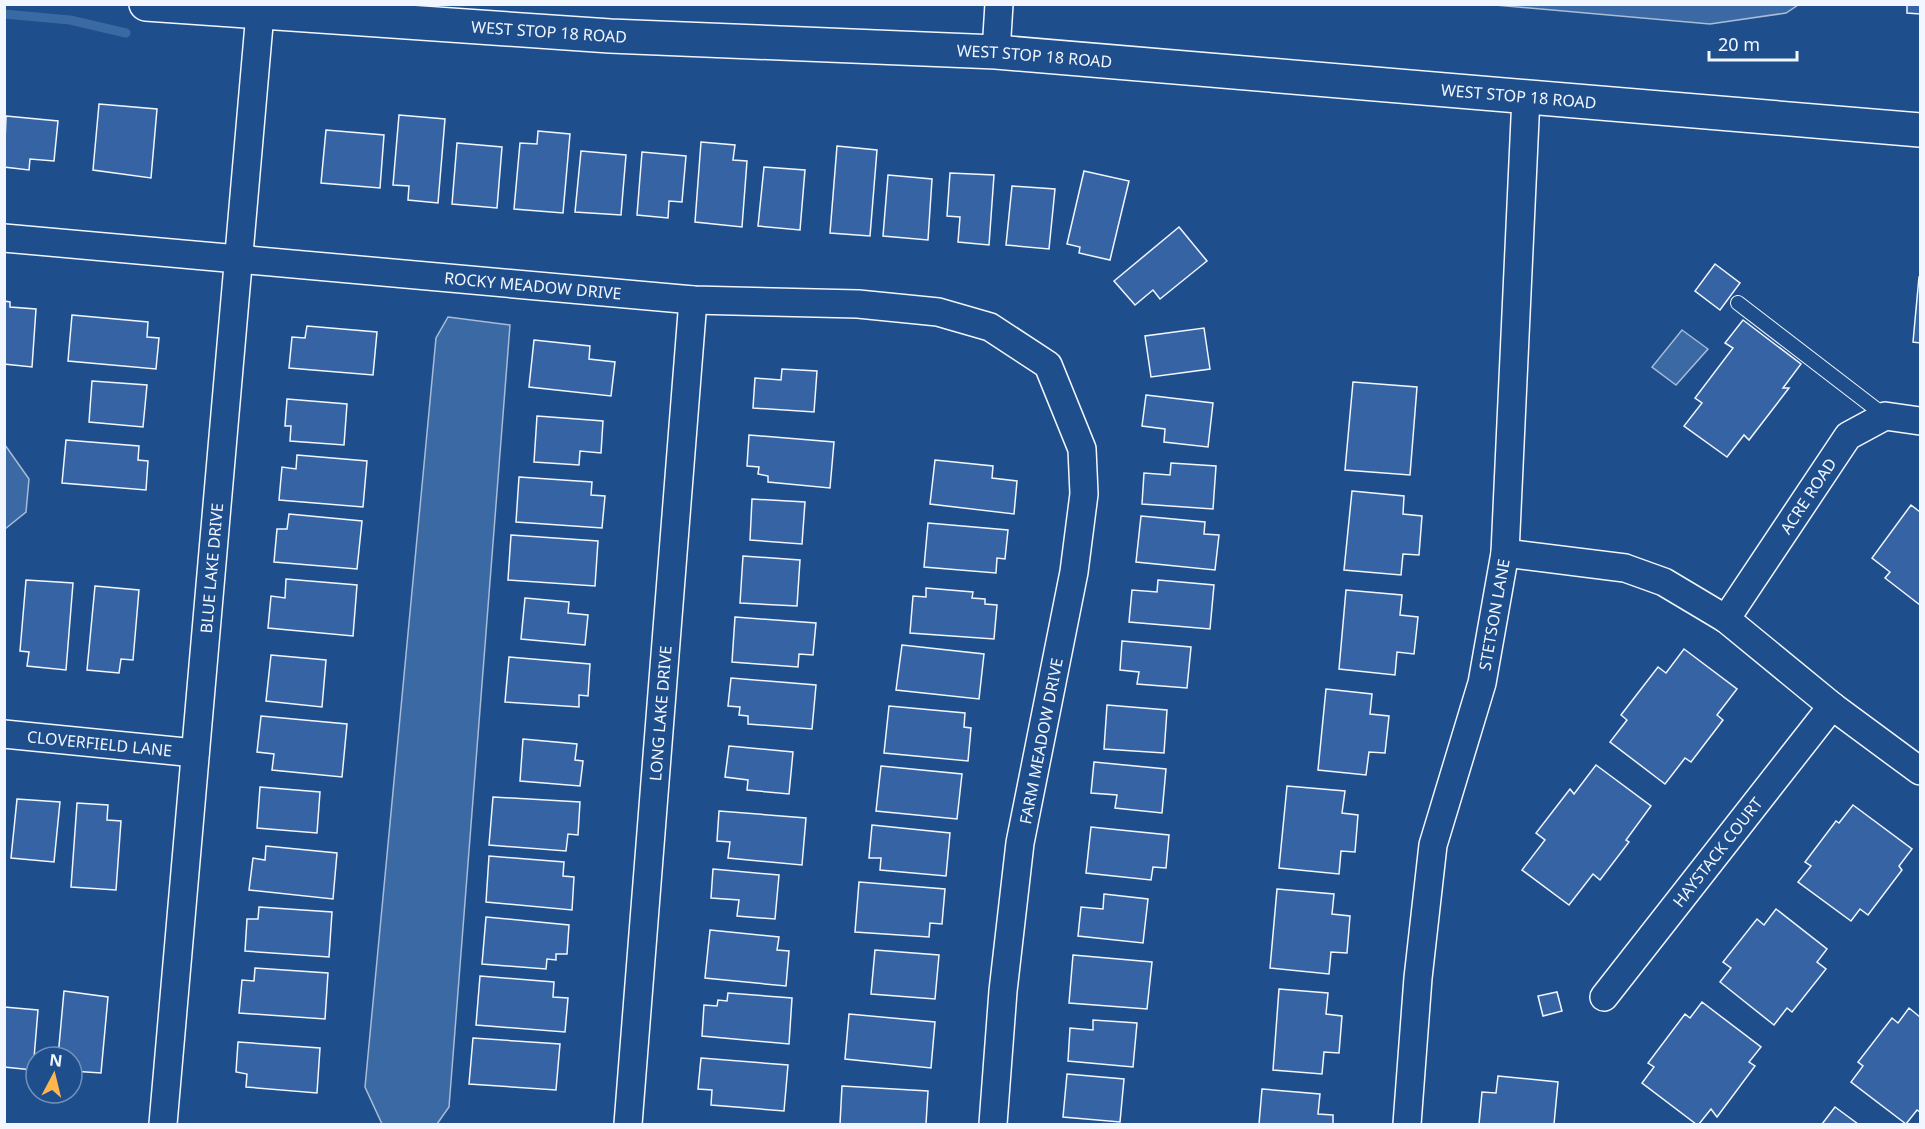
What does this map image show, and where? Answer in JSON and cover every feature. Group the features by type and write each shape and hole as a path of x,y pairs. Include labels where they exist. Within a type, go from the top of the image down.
{"street":[{"name":"WEST STOP 18 ROAD","path":"146,4 610,36 996,52 1920,130"},
{"path":"996,52 999,4"},
{"name":"BLUE LAKE DRIVE","path":"163,1125 260,13"},
{"name":"STETSON LANE","path":"1407,1125 1418,978 1433,844 1482,683 1505,553 1527,98"},
{"name":"ROCKY MEADOW DRIVE","path":"4,238 693,300 858,304 938,312 990,327 1048,365"},
{"name":"LONG LAKE DRIVE","path":"628,1125 693,300"},
{"name":"FARM MEADOW DRIVE","path":"993,1125 1003,991 1020,843 1074,572 1084,494 1082,449 1048,365"},
{"path":"1885,416 1920,421"},
{"name":"ACRE ROAD","path":"1726,619 1848,436 1885,416"},
{"path":"1505,553 1625,568 1664,582 1726,619 1832,706 1920,771"},
{"name":"HAYSTACK COURT","path":"1604,997 1832,706"},
{"name":"CLOVERFIELD LANE","path":"4,734 195,753"}],"lane":[{"path":"1738,303 1885,416"}],"water":[{"path":"1495,5 1798,5 1786,13 1710,24"},
{"path":"448,317 510,325 449,1107 437,1124 382,1124 365,1087 436,338"},
{"path":"1682,330 1708,349 1676,385 1652,367"},
{"path":"5,445 29,479 26,512 5,529"}],"building":[{"path":"1907,4 1920,4 1920,14 1907,13"},
{"path":"99,104 157,109 151,178 93,170"},
{"path":"399,115 445,119 438,203 408,200 409,186 393,185"},
{"path":"6,116 58,121 54,161 30,159 29,170 4,167"},
{"path":"326,130 384,135 380,188 321,183"},
{"path":"538,131 570,134 563,213 514,209 520,143 537,144"},
{"path":"701,142 735,145 733,160 747,161 742,227 695,222"},
{"path":"457,143 502,147 497,208 452,204"},
{"path":"837,146 877,150 870,236 830,233"},
{"path":"581,151 626,155 621,215 575,212"},
{"path":"642,152 686,156 682,202 669,201 668,218 637,215"},
{"path":"764,167 805,170 800,230 758,226"},
{"path":"1084,171 1129,181 1110,260 1079,253 1080,247 1067,244"},
{"path":"950,173 994,175 989,245 958,242 960,217 947,216"},
{"path":"888,175 932,179 928,240 883,236"},
{"path":"1012,186 1055,189 1049,249 1006,245"},
{"path":"1179,227 1207,261 1160,299 1153,290 1135,305 1114,281"},
{"path":"1715,264 1740,283 1720,310 1695,291"},
{"path":"1920,277 1920,343 1913,342"},
{"path":"4,301 10,302 10,307 36,309 32,367 4,364"},
{"path":"72,315 148,322 147,337 159,338 156,369 68,361"},
{"path":"1743,320 1801,364 1783,388 1789,388 1749,440 1744,435 1727,457 1684,426 1702,403 1695,398 1733,348 1725,343"},
{"path":"307,326 377,332 373,375 289,368 292,337 305,338"},
{"path":"1204,328 1210,369 1151,377 1145,336"},
{"path":"534,340 590,346 589,359 615,362 611,396 529,387"},
{"path":"782,369 817,371 814,412 753,408 755,378 781,380"},
{"path":"92,381 147,385 143,427 89,422"},
{"path":"1353,382 1417,387 1410,475 1345,470"},
{"path":"1146,395 1213,403 1208,447 1164,442 1165,429 1142,426"},
{"path":"287,399 347,404 344,445 290,441 291,426 285,426"},
{"path":"537,416 603,421 601,453 580,451 579,465 534,462"},
{"path":"749,435 834,442 830,488 768,482 768,476 758,474 759,467 747,466"},
{"path":"66,440 139,446 138,460 148,461 146,490 62,483"},
{"path":"297,455 367,461 363,507 279,500 282,467 296,469"},
{"path":"935,460 993,466 992,478 1017,481 1014,514 930,504"},
{"path":"1171,463 1216,466 1213,509 1142,504 1144,473 1170,475"},
{"path":"519,477 592,482 591,495 605,496 602,528 516,522"},
{"path":"1352,491 1404,496 1403,514 1422,516 1419,555 1403,554 1401,575 1344,570"},
{"path":"752,499 805,502 802,544 750,540"},
{"path":"1911,505 1920,512 1920,605 1885,578 1890,572 1872,558"},
{"path":"289,514 362,521 357,569 274,562 277,529 287,529"},
{"path":"1141,516 1205,522 1204,534 1219,535 1215,570 1136,562"},
{"path":"928,523 1008,530 1005,559 997,558 996,573 924,567"},
{"path":"511,535 598,541 595,586 508,580"},
{"path":"743,556 800,560 797,606 740,603"},
{"path":"286,579 357,585 353,636 268,628 271,596 285,598"},
{"path":"26,580 73,583 66,670 27,666 29,652 20,651"},
{"path":"1158,580 1214,585 1210,629 1129,622 1132,590 1157,592"},
{"path":"95,586 139,590 133,660 121,659 119,673 87,670"},
{"path":"926,588 973,592 972,598 985,599 985,604 997,605 994,639 910,633 913,596 926,597"},
{"path":"1346,590 1402,595 1400,615 1418,617 1414,654 1397,652 1395,675 1339,669"},
{"path":"525,598 569,602 568,613 588,615 585,645 521,639"},
{"path":"735,617 816,623 813,655 799,654 798,667 732,662"},
{"path":"1122,641 1191,647 1187,688 1137,684 1139,672 1120,670"},
{"path":"902,645 984,654 979,699 896,690"},
{"path":"1684,649 1737,689 1717,715 1723,720 1691,762 1685,758 1665,784 1610,742 1627,720 1621,715 1658,667 1666,673"},
{"path":"271,655 326,660 322,707 266,701"},
{"path":"509,657 590,664 588,696 579,695 579,707 505,702"},
{"path":"731,678 816,685 812,729 748,724 748,716 739,715 740,707 728,706"},
{"path":"1326,689 1372,694 1370,714 1389,716 1385,753 1369,752 1366,775 1318,770"},
{"path":"1107,705 1167,710 1164,753 1104,749"},
{"path":"889,706 965,713 964,727 971,728 968,761 884,753"},
{"path":"261,716 347,724 342,777 272,770 274,754 257,752"},
{"path":"523,739 577,744 575,760 583,761 580,786 520,781"},
{"path":"729,746 793,752 789,794 747,790 748,780 725,777"},
{"path":"1094,762 1166,769 1162,813 1115,808 1117,795 1091,793"},
{"path":"1596,765 1651,806 1626,840 1629,842 1600,880 1593,874 1569,905 1522,870 1545,840 1536,833 1570,789 1574,794"},
{"path":"881,766 962,774 957,819 876,811"},
{"path":"1287,786 1345,791 1342,813 1358,815 1355,852 1341,851 1339,874 1279,868"},
{"path":"260,787 320,792 317,833 257,828"},
{"path":"493,797 580,802 578,835 568,834 566,851 489,845"},
{"path":"17,799 60,802 54,862 11,858"},
{"path":"77,803 108,805 107,820 121,821 116,890 71,887"},
{"path":"1853,805 1912,849 1899,866 1902,870 1868,915 1860,909 1851,921 1798,882 1811,866 1805,862 1836,821 1839,823"},
{"path":"719,811 806,818 802,865 728,858 730,842 717,841"},
{"path":"872,825 950,833 946,876 880,870 881,858 869,858"},
{"path":"1091,827 1169,835 1166,868 1153,867 1151,880 1086,873"},
{"path":"266,846 337,853 333,899 249,890 253,858 265,860"},
{"path":"489,856 564,862 563,876 574,877 572,910 486,902"},
{"path":"713,869 779,875 775,919 737,916 739,900 711,898"},
{"path":"859,882 945,889 942,924 930,923 929,937 855,932"},
{"path":"1277,889 1334,894 1332,914 1350,916 1347,953 1331,952 1329,974 1270,968"},
{"path":"1104,894 1148,899 1143,943 1078,936 1081,907 1103,909"},
{"path":"259,907 332,912 329,957 245,951 247,919 258,919"},
{"path":"1776,909 1827,949 1817,962 1826,969 1792,1012 1787,1008 1774,1025 1720,982 1731,968 1723,962 1757,919 1764,925"},
{"path":"486,917 569,925 567,954 556,954 556,960 547,959 546,969 482,964"},
{"path":"710,930 779,937 777,950 789,951 786,986 705,978"},
{"path":"875,950 939,955 935,999 871,994"},
{"path":"1073,955 1152,962 1147,1009 1069,1003"},
{"path":"255,968 328,973 325,1019 239,1013 242,980 254,981"},
{"path":"480,976 554,982 553,997 568,998 565,1032 476,1025"},
{"path":"1279,989 1328,993 1326,1014 1342,1016 1339,1053 1324,1052 1322,1074 1273,1070"},
{"path":"64,991 108,997 101,1073 84,1072 84,1045 59,1045"},
{"path":"1557,992 1562,1011 1543,1016 1538,996"},
{"path":"728,993 792,998 789,1044 702,1036 704,1005 717,1006 718,1000 727,1001"},
{"path":"1702,1002 1761,1047 1749,1062 1755,1066 1717,1117 1711,1109 1699,1124 1696,1124 1642,1083 1654,1067 1648,1063 1685,1014 1690,1018"},
{"path":"4,1007 38,1010 35,1045 24,1045 24,1069 4,1067"},
{"path":"1909,1008 1920,1017 1920,1112 1917,1110 1906,1124 1851,1082 1863,1066 1858,1062 1892,1018 1898,1023"},
{"path":"849,1014 935,1022 931,1068 845,1059"},
{"path":"1093,1020 1137,1023 1133,1067 1068,1061 1070,1028 1093,1030"},
{"path":"473,1038 560,1044 556,1090 469,1084"},
{"path":"238,1042 320,1048 317,1093 246,1087 247,1074 236,1072"},
{"path":"701,1058 788,1065 784,1111 711,1105 712,1090 698,1089"},
{"path":"1067,1074 1124,1079 1120,1122 1063,1117"},
{"path":"1498,1076 1558,1082 1554,1124 1479,1124 1482,1092 1496,1093"},
{"path":"842,1086 928,1091 926,1124 840,1124"},
{"path":"1262,1089 1320,1094 1318,1114 1333,1115 1333,1124 1259,1124"},
{"path":"1835,1107 1858,1124 1822,1124"}],"waterway":[{"path":"4,14 70,20 126,33"}]}
